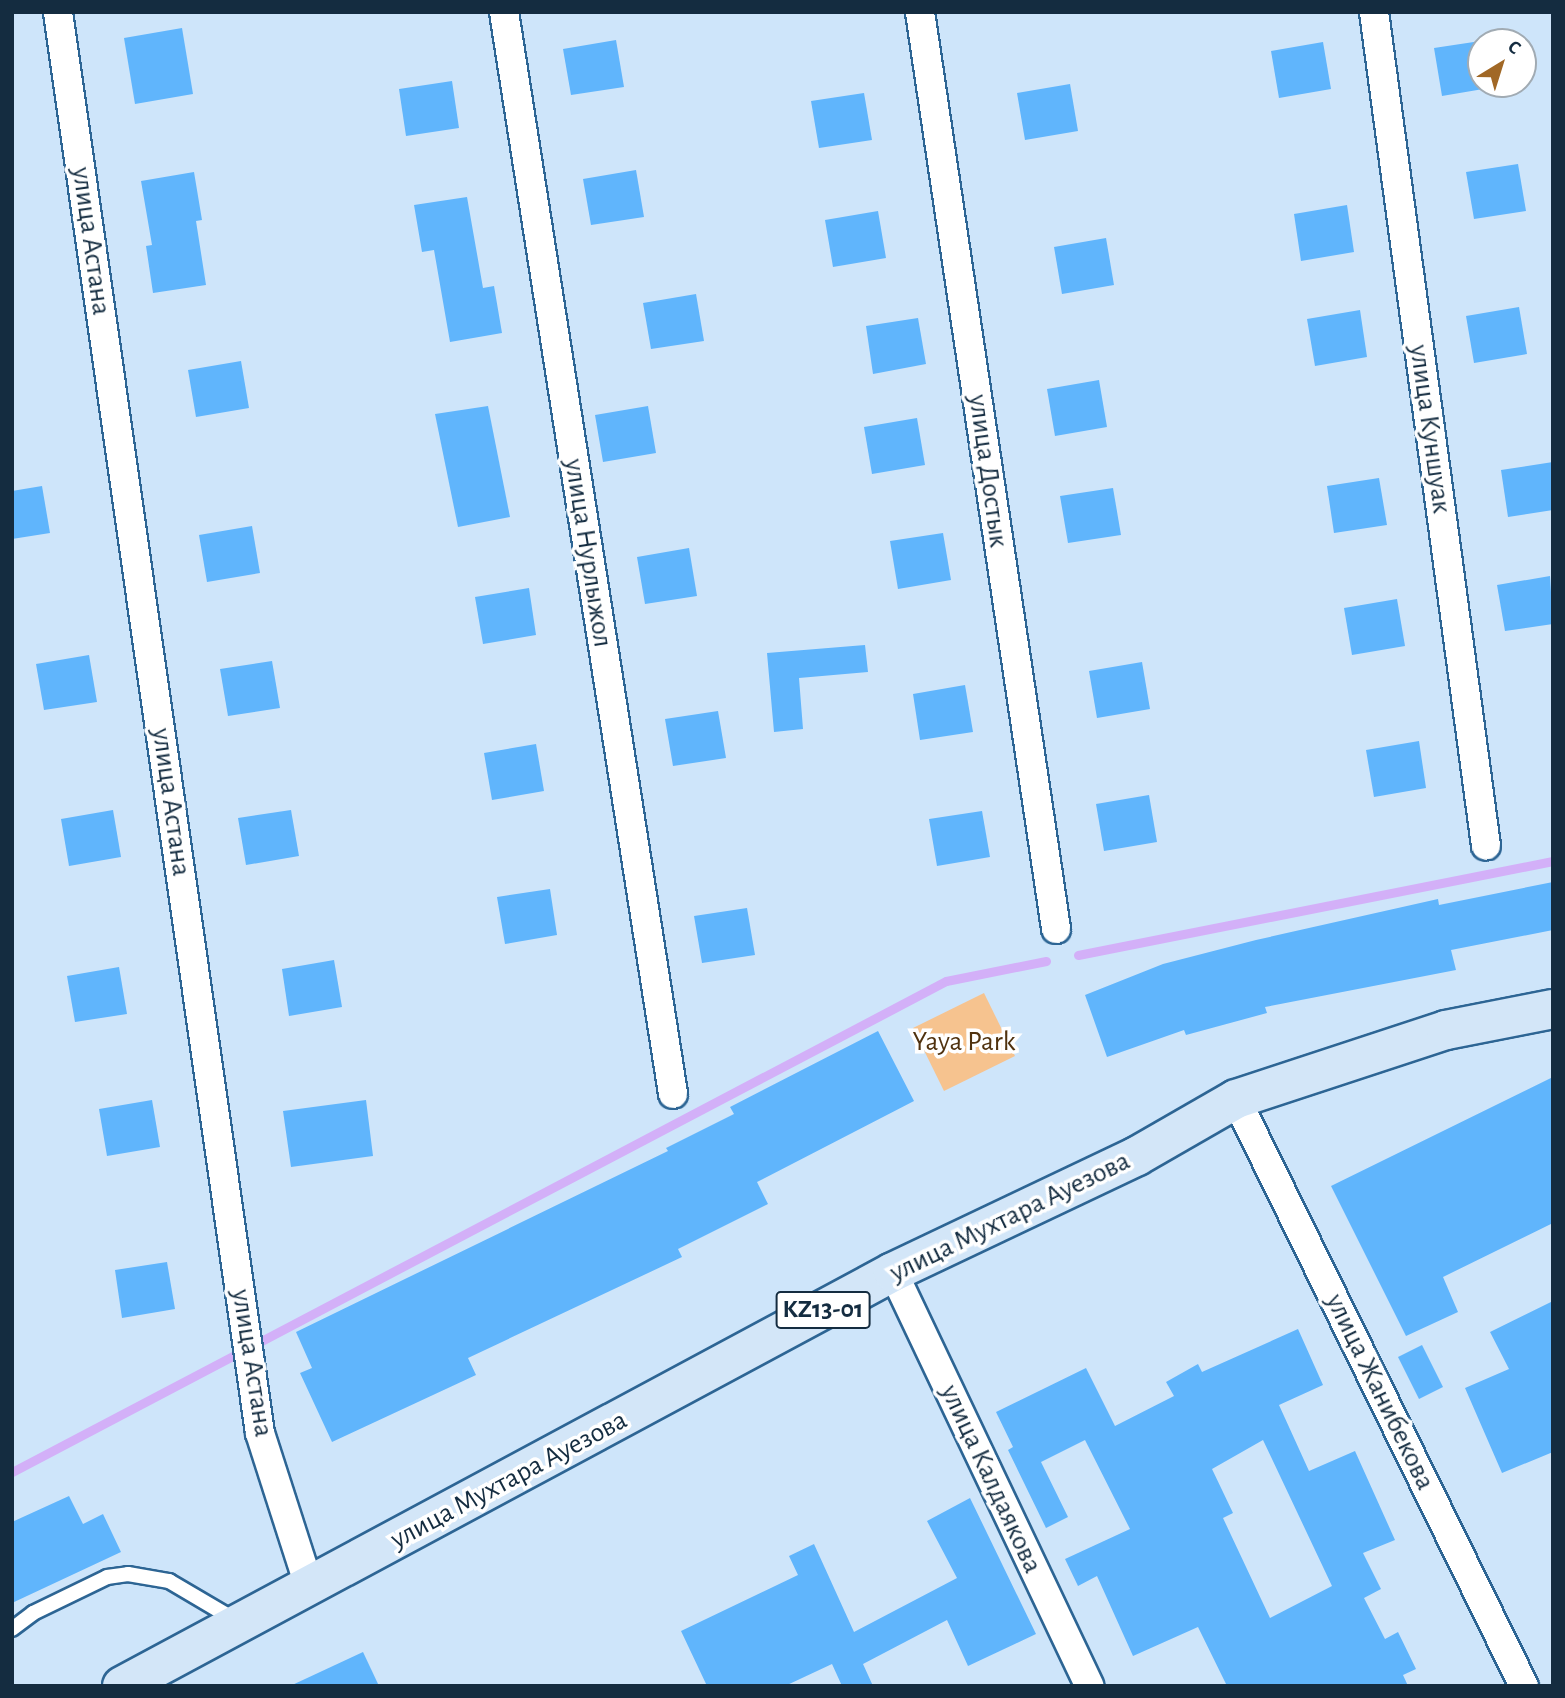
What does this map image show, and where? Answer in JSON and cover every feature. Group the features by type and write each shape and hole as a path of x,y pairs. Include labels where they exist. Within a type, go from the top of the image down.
{"main road":[{"name":"улица Мухтара Ауезова","path":"122,1686 893,1272 1138,1156 1236,1099 1446,1030 1553,1009"}],"street":[{"name":"улица Астана","path":"58,12 260,1433 309,1586"},
{"name":"улица Нурлыжол","path":"504,12 673,1094"},
{"name":"улица Достык","path":"920,12 1056,929"},
{"name":"улица Куншуак","path":"1374,12 1486,846"},
{"name":"улица Жанибекова","path":"1236,1099 1524,1686"},
{"name":"улица Калдаякова","path":"893,1272 1090,1686"}],"lane":[{"path":"12,1629 33,1613 107,1577 128,1574 169,1581 238,1622"}],"green space":[{"name":"Yaya Park","path":"984,993 1015,1056 944,1091 913,1028"}],"building":[{"path":"182,28 193,94 135,104 124,38"},
{"path":"616,40 624,87 571,95 563,49"},
{"path":"1323,42 1331,89 1279,98 1271,51"},
{"path":"1467,43 1467,92 1442,96 1434,48"},
{"path":"452,81 459,128 406,136 399,89"},
{"path":"1070,84 1078,131 1025,140 1017,93"},
{"path":"864,93 872,140 819,148 811,101"},
{"path":"1518,164 1526,211 1474,219 1466,172"},
{"path":"636,170 644,217 591,225 583,179"},
{"path":"194,172 202,220 196,221 206,285 153,293 146,246 152,245 141,181"},
{"path":"467,197 483,288 494,286 502,333 450,342 434,250 422,252 414,205"},
{"path":"1347,205 1354,252 1301,261 1294,214"},
{"path":"878,211 886,258 833,267 825,220"},
{"path":"1106,238 1114,285 1062,294 1054,247"},
{"path":"696,294 704,341 651,349 643,303"},
{"path":"1519,307 1527,354 1474,363 1466,316"},
{"path":"1360,310 1367,357 1315,366 1307,319"},
{"path":"918,318 926,364 873,374 866,326"},
{"path":"241,361 249,408 196,417 188,370"},
{"path":"1099,380 1107,427 1055,436 1047,389"},
{"path":"488,406 510,517 458,527 435,414"},
{"path":"648,406 656,453 603,462 595,415"},
{"path":"917,418 925,465 872,474 864,427"},
{"path":"1553,462 1553,510 1508,517 1501,470"},
{"path":"1379,478 1387,525 1334,533 1327,486"},
{"path":"42,486 50,533 12,539 12,491"},
{"path":"1113,488 1121,535 1068,543 1060,496"},
{"path":"252,526 260,573 207,582 199,535"},
{"path":"943,533 951,580 898,589 890,541"},
{"path":"689,548 697,596 645,604 637,557"},
{"path":"1550,576 1553,624 1505,631 1497,585"},
{"path":"529,588 536,635 483,644 475,597"},
{"path":"1397,599 1405,646 1352,655 1344,608"},
{"path":"865,645 868,672 799,678 803,729 774,732 767,653"},
{"path":"89,655 97,702 44,710 36,664"},
{"path":"272,661 280,708 228,716 220,669"},
{"path":"1142,662 1150,709 1097,718 1089,671"},
{"path":"965,685 973,732 920,740 913,694"},
{"path":"718,711 726,758 673,766 665,719"},
{"path":"1419,741 1426,788 1374,797 1366,750"},
{"path":"536,744 544,791 492,800 484,753"},
{"path":"1149,795 1157,842 1104,851 1096,804"},
{"path":"113,810 121,857 69,866 61,819"},
{"path":"291,810 299,856 246,865 238,818"},
{"path":"982,811 990,857 937,866 929,819"},
{"path":"1553,882 1553,930 1451,950 1456,970 1265,1007 1267,1013 1186,1035 1184,1030 1107,1057 1085,995 1163,964 1256,940 1438,899 1439,905"},
{"path":"550,889 557,935 505,944 497,897"},
{"path":"747,908 755,955 702,963 694,916"},
{"path":"334,960 342,1007 289,1016 282,969"},
{"path":"119,967 127,1014 75,1022 67,976"},
{"path":"878,1031 914,1101 757,1182 768,1204 678,1249 682,1257 468,1358 476,1375 332,1442 300,1373 312,1368 296,1332 668,1151 666,1148 734,1114 730,1107"},
{"path":"1553,1077 1553,1223 1443,1277 1458,1312 1406,1336 1331,1186"},
{"path":"152,1100 160,1147 107,1156 99,1109"},
{"path":"366,1100 373,1156 291,1167 283,1111"},
{"path":"167,1262 175,1309 122,1318 115,1270"},
{"path":"1553,1301 1553,1452 1502,1473 1465,1388 1509,1369 1490,1332"},
{"path":"1298,1329 1323,1385 1279,1405 1309,1471 1355,1451 1395,1540 1363,1553 1381,1589 1364,1598 1385,1639 1398,1632 1416,1669 1403,1675 1408,1686 1227,1686 1198,1627 1133,1656 1097,1576 1078,1586 1065,1559 1130,1529 1085,1440 1041,1462 1068,1517 1046,1528 1008,1450 1013,1447 996,1412 1086,1368 1115,1426 1174,1396 1166,1382 1198,1364 1202,1372","holes":["1263,1440 1332,1586 1270,1618 1223,1518 1233,1513 1212,1469"]},
{"path":"1422,1345 1443,1387 1419,1399 1398,1357"},
{"path":"69,1496 83,1524 103,1514 121,1552 12,1603 12,1522"},
{"path":"970,1498 1036,1634 968,1666 947,1620 863,1664 873,1686 842,1686 832,1664 785,1686 707,1686 681,1631 798,1575 789,1556 814,1544 854,1632 957,1578 927,1521"},
{"path":"363,1652 379,1686 290,1686"}],"waterway":[{"path":"1078,955 1553,861"},
{"path":"12,1472 946,981 1046,961"}]}
